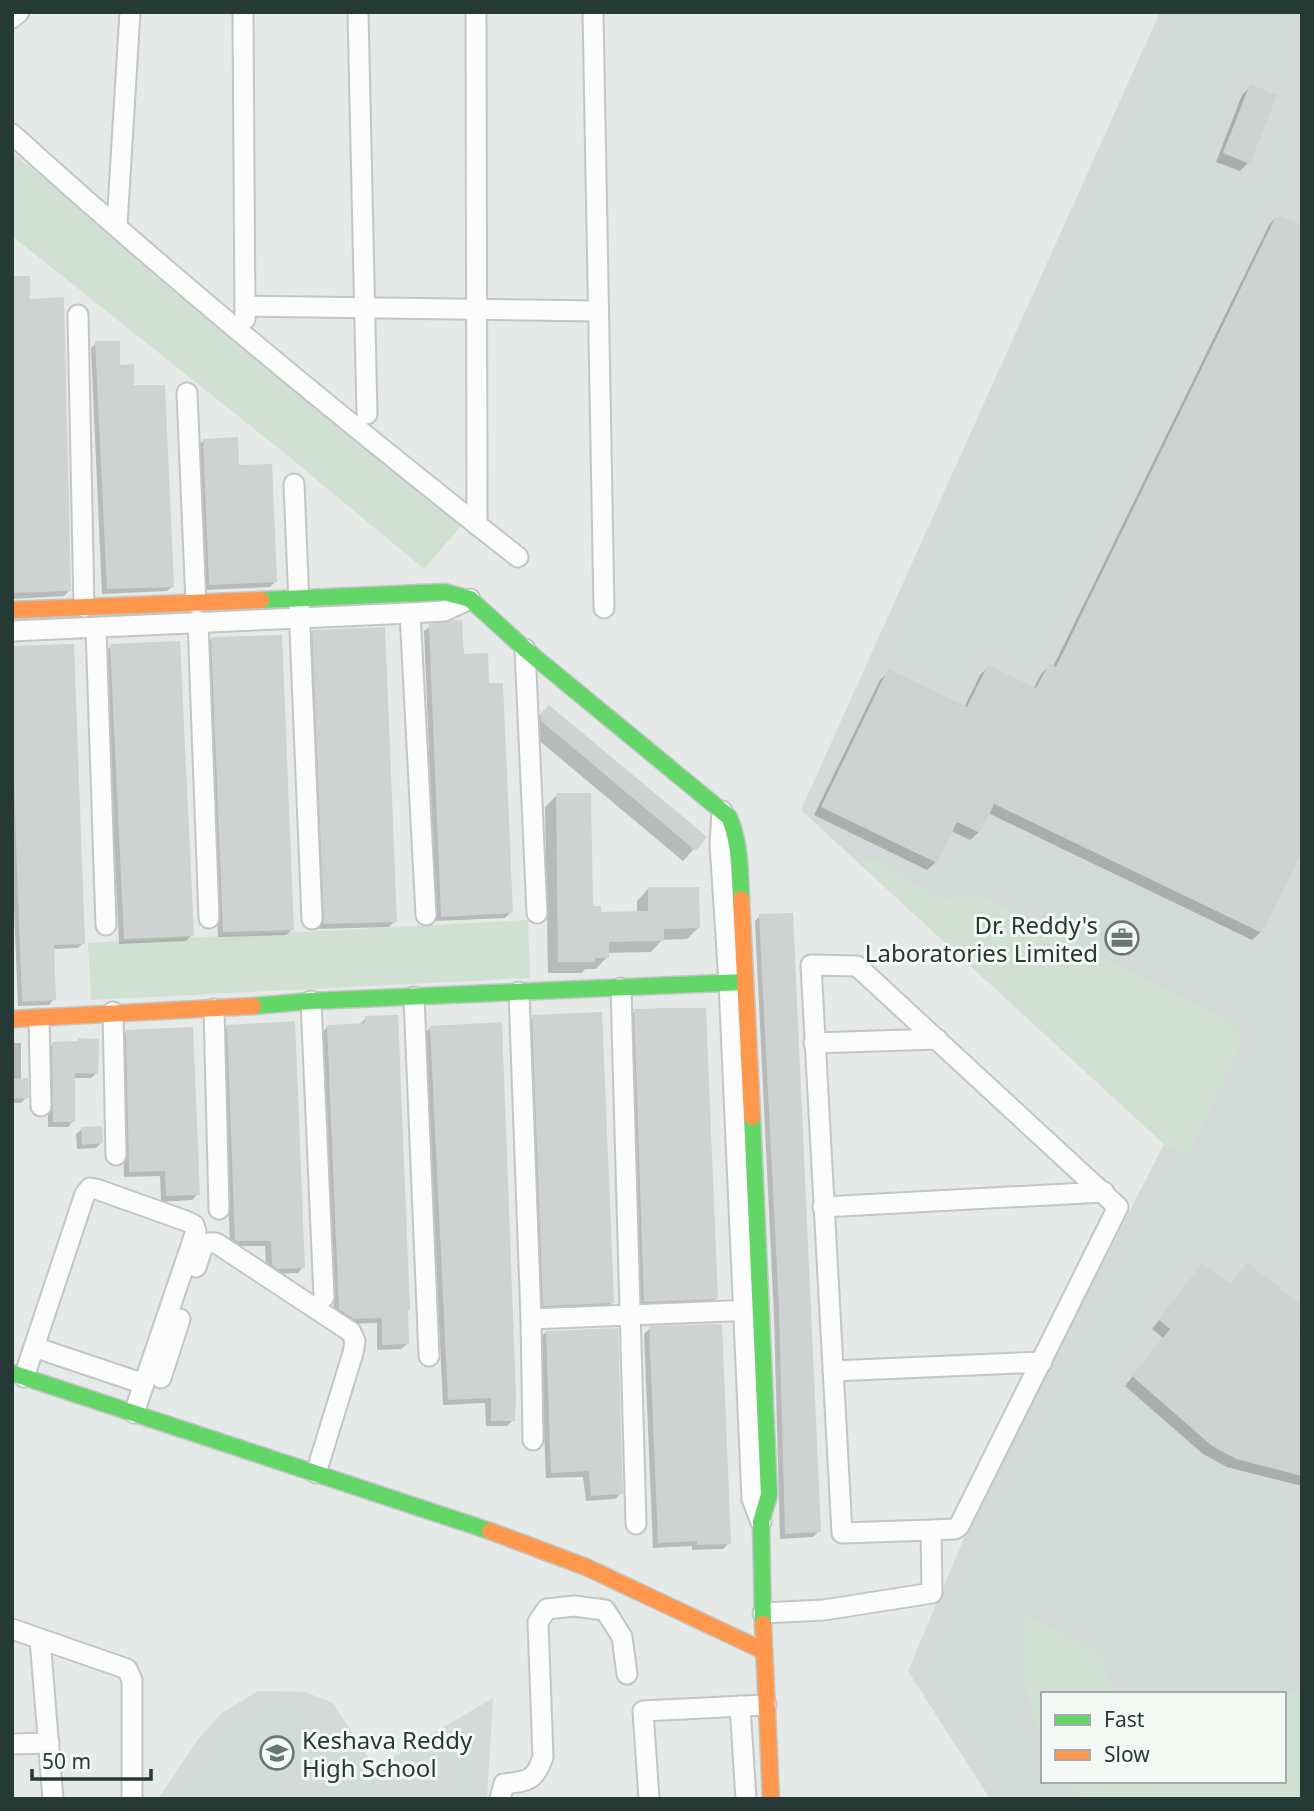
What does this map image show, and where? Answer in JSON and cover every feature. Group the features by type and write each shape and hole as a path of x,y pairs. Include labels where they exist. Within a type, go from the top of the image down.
{"street":[{"path":"12,18 19,12"},
{"path":"117,225 130,12"},
{"path":"243,12 245,335"},
{"path":"358,12 367,414"},
{"path":"476,12 477,526"},
{"path":"593,12 604,608"},
{"path":"12,134 341,418 517,557"},
{"path":"245,306 598,312"},
{"path":"78,315 85,607"},
{"path":"187,393 209,918"},
{"path":"294,484 312,919"},
{"path":"12,631 96,628 299,597 444,592 470,599 525,649 722,811 720,844 737,983 762,1310 769,1495 761,1522 771,1799"},
{"path":"12,610 85,607 299,618 444,611 470,599"},
{"path":"410,613 425,915"},
{"path":"96,628 106,926"},
{"path":"525,649 537,913"},
{"path":"811,965 857,966 937,1039 1117,1203 1118,1210 959,1526 955,1529 842,1533 811,965"},
{"path":"12,1018 39,1019 311,1001 737,983"},
{"path":"737,983 742,1310 752,1499 761,1522"},
{"path":"621,988 636,1524"},
{"path":"519,992 533,1440"},
{"path":"414,997 429,1356"},
{"path":"311,1001 324,1297"},
{"path":"214,1009 219,1209"},
{"path":"113,1012 116,1155"},
{"path":"39,1019 41,1106"},
{"path":"814,1043 937,1039"},
{"path":"153,1381 196,1231 194,1225 186,1221 90,1188 85,1194 34,1348 18,1375 524,1542 586,1567 764,1651"},
{"path":"824,1207 1104,1192"},
{"path":"134,1413 153,1381 203,1246 209,1242 216,1243 351,1332 355,1341 316,1473"},
{"path":"531,1319 762,1310"},
{"path":"34,1348 153,1381"},
{"path":"833,1371 1042,1362"},
{"path":"764,1613 824,1610 932,1593 932,1530"},
{"path":"500,1799 504,1784 527,1781 538,1772 543,1757 538,1622 547,1609 574,1606 606,1610 622,1637 627,1674"},
{"path":"12,1629 127,1669 130,1673 132,1799"},
{"path":"40,1639 53,1799"},
{"path":"649,1799 643,1711 766,1705"},
{"path":"740,1706 746,1799"},
{"path":"12,1744 49,1743"}],"shaded area":[{"name":"Dr. Reddy's Laboratories Limited","path":"1160,12 1302,12 1302,1799 990,1799 908,1671 973,1517 1164,1144 801,810"},
{"name":"Keshava Reddy High School","path":"258,1691 305,1692 333,1703 375,1768 493,1698 487,1799 158,1799 199,1738 222,1713"}],"green space":[{"path":"12,153 122,240 461,526 424,569 282,451 12,236"},
{"path":"874,859 942,899 982,896 1229,1021 1241,1037 1238,1051 1189,1154 1164,1144 862,865 866,860"},
{"path":"528,920 530,978 91,1000 88,943"},
{"path":"1023,1613 1102,1655 1112,1692 1041,1692 1041,1733 1027,1692 1022,1645"},
{"path":"1302,1691 1302,1799 1076,1799 1068,1783 1286,1783 1286,1693"}],"building":[{"path":"1250,84 1277,95 1250,164 1223,153"},
{"path":"1277,214 1302,226 1302,852 1262,933 994,804 980,833 957,822 937,863 821,807 888,669 967,707 988,665 1036,688 1049,664 1056,667"},
{"path":"12,276 30,276 30,299 64,297 71,591 12,593"},
{"path":"95,341 120,341 120,365 134,364 134,385 165,385 174,587 107,589"},
{"path":"238,437 239,465 272,464 277,582 209,585 203,439"},
{"path":"462,620 464,654 488,653 489,683 503,683 513,913 441,917 429,624"},
{"path":"385,627 397,922 324,924 312,630"},
{"path":"282,635 294,930 223,932 211,637"},
{"path":"180,641 194,936 124,939 110,644"},
{"path":"74,644 85,944 54,945 56,1000 22,1002 12,732 12,646"},
{"path":"549,705 707,837 696,851 541,721 540,714"},
{"path":"556,793 591,793 593,906 601,906 601,912 648,911 648,887 699,887 700,928 664,929 664,941 609,942 609,958 595,958 595,962 558,962"},
{"path":"793,913 821,1532 785,1534 779,1309 759,914"},
{"path":"706,1008 718,1299 644,1302 634,1009"},
{"path":"602,1012 614,1303 543,1306 532,1015"},
{"path":"398,1015 410,1310 409,1344 382,1345 382,1318 354,1319 339,1309 327,1025 365,1023 365,1016"},
{"path":"295,1021 305,1268 277,1269 272,1265 271,1241 235,1241 227,1025"},
{"path":"502,1022 515,1421 491,1421 491,1398 448,1400 430,1026"},
{"path":"193,1027 200,1195 166,1196 165,1171 129,1172 126,1030"},
{"path":"78,1038 99,1039 98,1074 75,1073 75,1122 53,1122 52,1042 78,1041"},
{"path":"28,1078 29,1098 12,1099 12,1079"},
{"path":"102,1126 103,1143 82,1145 81,1127"},
{"path":"1202,1263 1230,1284 1247,1263 1302,1305 1302,1329 1298,1335 1302,1342 1302,1476 1236,1459 1212,1446 1132,1376 1170,1329 1159,1320"},
{"path":"722,1325 731,1544 697,1545 697,1541 658,1543 649,1326"},
{"path":"618,1328 623,1494 591,1496 589,1471 551,1473 546,1331"}],"traffic: fast":[{"path":"261,600 444,592 470,599 525,649 729,817 737,847 741,899"},
{"path":"253,1006 311,1001 744,982"},
{"path":"752,1117 769,1495 761,1522 763,1624"},
{"path":"12,1373 490,1531"}],"traffic: slow":[{"path":"12,610 261,600"},
{"path":"741,899 752,1117"},
{"path":"12,1019 253,1006"},
{"path":"490,1531 586,1567 764,1651"},
{"path":"763,1624 771,1799"}],"place":[{"name":"Dr. Reddy's Laboratories Limited","path":"1122,938"},
{"name":"Keshava Reddy High School","path":"277,1753"}]}
